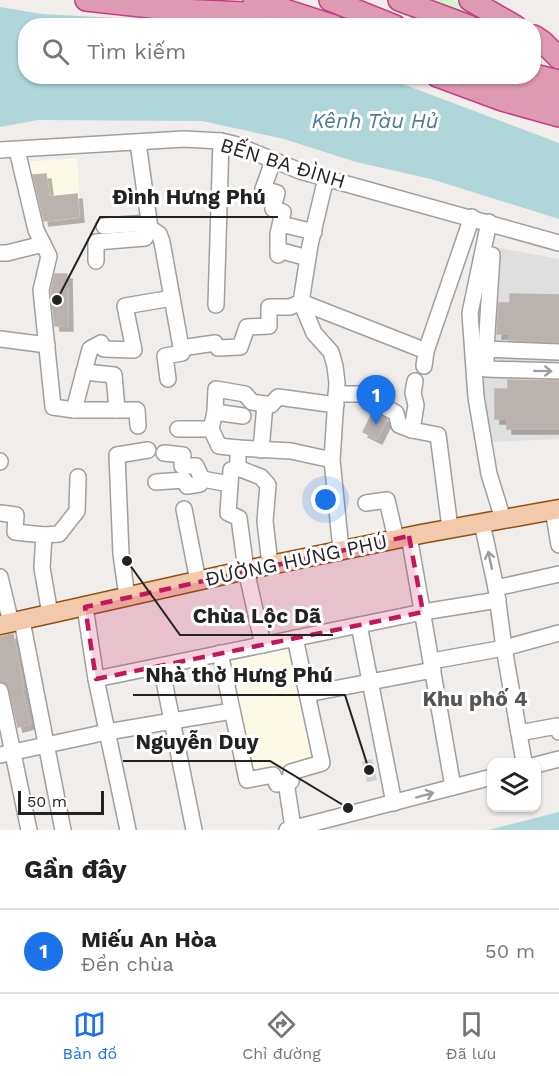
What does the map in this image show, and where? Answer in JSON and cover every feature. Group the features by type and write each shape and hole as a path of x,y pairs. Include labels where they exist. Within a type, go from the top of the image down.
{"highway":[{"path":"86,0 177,10 250,7 299,18"},
{"path":"330,0 374,18"},
{"path":"399,0 447,18"},
{"path":"470,0 501,18"},
{"path":"250,7 273,18"},
{"path":"541,41 559,59"},
{"path":"541,52 559,59"},
{"path":"541,77 559,81"},
{"path":"459,84 502,100 559,116"},
{"path":"507,84 559,100"}],"main road":[{"path":"205,0 250,7"},
{"name":"ĐƯỜNG HƯNG PHÚ","path":"11,623 341,550 556,509"}],"street":[{"name":"BẾN BA ĐÌNH","path":"0,150 184,139 221,141 234,144 300,171 559,243"},
{"path":"216,305 221,141"},
{"path":"96,261 96,242 145,238 149,226 138,142"},
{"path":"17,150 36,230 49,256 41,290 53,407 74,410 137,411 138,426"},
{"path":"273,160 263,189 277,193 273,209 284,212 278,253 308,258"},
{"path":"326,178 308,258 301,302 314,333 331,352 335,366 336,399 332,460 341,550"},
{"path":"181,348 215,343 218,348 240,347 247,327 269,326 269,307 290,307 301,302 425,359 472,217"},
{"path":"489,222 470,313 476,397 489,474 503,519"},
{"path":"281,224 314,232"},
{"path":"104,226 149,226 159,234 182,353 165,356 168,380"},
{"path":"0,253 7,254 43,244"},
{"path":"492,255 486,369 559,371"},
{"path":"74,410 90,348 101,343 104,349 134,350 125,306 172,298"},
{"path":"0,339 47,345"},
{"path":"486,349 559,352"},
{"path":"519,370 520,351"},
{"path":"84,372 114,375 117,411"},
{"path":"412,430 417,405 413,393 415,381"},
{"path":"332,460 291,451 219,446 211,429 215,412 216,389 245,394 252,402 272,405 278,397 336,399 360,394 396,413 399,425 438,435 450,528"},
{"path":"261,450 265,404"},
{"path":"215,412 243,416"},
{"path":"178,429 211,429"},
{"path":"238,448 238,468"},
{"path":"127,597 121,554 117,455 148,450"},
{"path":"164,453 183,455 182,466 196,466 202,479"},
{"path":"263,645 246,570 239,518 228,513 231,470 238,468 261,477 268,485 265,521 270,565"},
{"path":"0,513 16,515 15,532 58,534 77,511 78,477"},
{"path":"202,479 230,484"},
{"path":"156,482 184,480 187,486 200,484 202,479"},
{"path":"366,503 387,500 402,538 423,612 453,787"},
{"path":"184,509 198,581"},
{"path":"556,509 559,545"},
{"path":"482,523 497,594 523,758"},
{"path":"44,535 42,568 50,614"},
{"path":"96,679 423,612 497,594 559,574"},
{"path":"0,577 45,746 63,830"},
{"path":"85,607 96,679 128,830"},
{"path":"359,625 394,803"},
{"path":"307,694 370,682 559,633"},
{"path":"220,653 247,780 273,775 277,784 291,781 291,772 322,763 295,638"},
{"path":"161,666 194,830"},
{"path":"1,697 6,754 29,830"},
{"path":"6,754 107,732 232,711"},
{"path":"519,733 557,726 559,732"},
{"path":"541,764 559,759"},
{"path":"286,782 290,829 487,778"}],"highlighted area":[{"path":"409,536 423,612 96,679 85,607"}],"shaded area":[{"path":"77,158 81,218 37,224 23,162"},
{"path":"489,246 559,259 559,439 489,442 478,357 476,317"},
{"path":"289,646 314,761 249,775 225,659"},
{"path":"372,759 377,780 367,782 362,761"}],"green space":[{"path":"421,0 452,0 485,18 469,18"}],"water":[{"name":"Kênh Tàu Hủ","path":"0,7 42,14 116,18 18,18 18,84 403,84 559,143 559,219 431,179 356,162 284,139 202,121 38,120 0,127"},
{"path":"559,812 559,830 488,830"}],"building":[{"path":"46,174 49,197 77,194 79,217 44,221 33,175"},
{"path":"55,274 67,274 68,326 55,326 51,291"},
{"path":"510,294 559,295 559,342 509,340 509,334 497,334 499,303 510,303"},
{"path":"508,380 559,381 559,429 507,429 507,419 495,419 495,389 508,389"},
{"path":"373,412 387,419 377,439 363,432"},
{"path":"13,634 30,724 18,727 9,688 7,684 0,681 0,637"}],"place":[{"name":"Đình Hưng Phú","path":"57,300"},
{"name":"Miếu An Hòa","path":"376,425"},
{"name":"Chùa Lộc Dã","path":"127,561"},
{"name":"Nhà thờ Hưng Phú","path":"369,770"},
{"name":"Nguyễn Duy","path":"348,808"}],"district":[{"name":"Khu phố 4","path":"475,699"}]}
